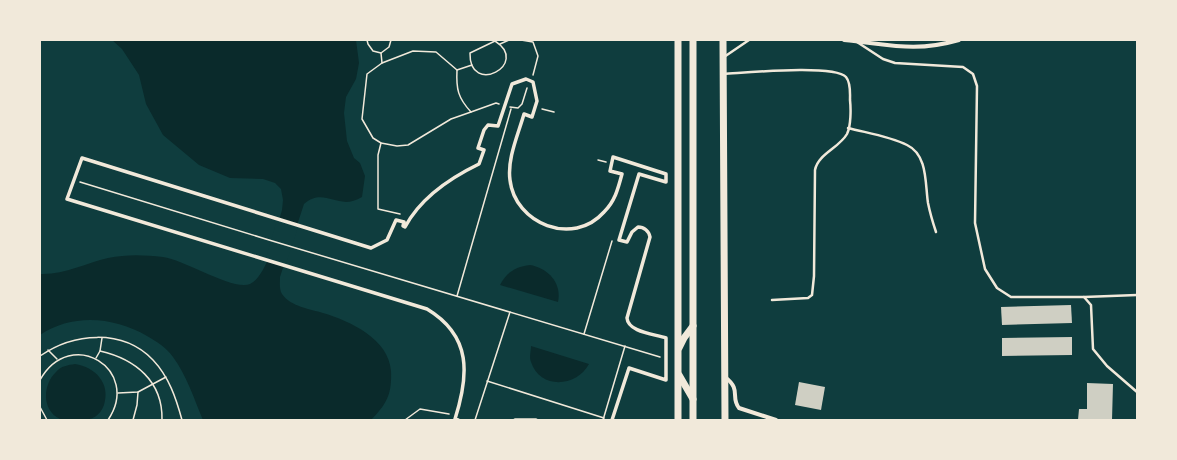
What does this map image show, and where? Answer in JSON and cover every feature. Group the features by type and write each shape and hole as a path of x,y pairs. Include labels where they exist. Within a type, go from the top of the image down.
{"main road":[{"path":"678,40 678,420"},
{"path":"693,40 693,420"},
{"path":"723,40 725,420"},
{"path":"678,350 684,338 693,326"},
{"path":"678,374 693,399"}],"street":[{"path":"844,40 899,47 924,47 959,40"},
{"path":"458,420 454,419 463,393 465,378 464,357 458,341 449,327 438,316 427,309 67,199 82,158 367,248 379,246 388,240 396,220 404,222 403,226 405,227 430,195 450,179 479,164 484,150 478,148 484,130 488,125 498,126 512,84 526,79 533,82 537,101 532,117 524,114 510,164 510,178 516,200 522,208 539,222 552,227 567,229 584,225 598,218 616,197 622,174 610,171 613,157 666,174 666,182 639,174 619,240 627,242 632,232 638,227 644,228 649,234 650,237 627,322 632,328 666,338 666,380 629,368 612,420"},
{"path":"725,377 733,383 736,390 736,405 739,408 776,420"},
{"path":"514,420 536,420"}],"lane":[{"path":"723,57 749,40"},
{"path":"855,41 883,59 895,63 963,67 973,74 977,86 975,223 985,269 997,288 1011,297 1137,295"},
{"path":"723,74 815,70 839,73 846,77 849,84 850,109 848,128 845,136 817,162 815,170 814,276 812,295 808,298 772,300"},
{"path":"848,128 893,140 908,145 913,149 920,159 926,178 928,202 936,232"},
{"path":"1084,297 1091,305 1093,349 1106,366 1137,392"}],"path":[{"path":"367,40 373,51 381,53"},
{"path":"381,53 389,47 391,40"},
{"path":"500,44 509,40"},
{"path":"495,41 504,49 506,59 500,71 494,74 486,75 480,73 472,65 470,53 495,41"},
{"path":"413,51 436,52 457,70 456,83 460,100 471,112 451,119 408,145 397,146 381,143 373,138 362,120 367,74 382,63 413,51"},
{"path":"381,53 382,63"},
{"path":"457,70 472,65"},
{"path":"457,296 512,108"},
{"path":"381,143 378,155 378,209 399,213 402,215 400,221"},
{"path":"75,180 294,248 666,358"},
{"path":"584,334 613,237"},
{"path":"475,420 510,312"},
{"path":"40,356 48,350 67,342 90,337 113,339 141,351 152,360 166,377 173,391 182,420"},
{"path":"96,358 100,351 102,338"},
{"path":"488,381 603,419 625,346"},
{"path":"48,350 57,360"},
{"path":"100,351 117,355 134,364 148,377 157,393 162,412 162,420"},
{"path":"40,380 46,369 57,360 70,355 84,354 96,358 108,368 115,380 118,393 116,407 108,420"},
{"path":"118,393 138,392 166,377"},
{"path":"133,420 137,405 138,392"},
{"path":"40,407 47,420"},
{"path":"406,420 420,409 450,414"}],"water":[{"path":"112,40 356,40 359,63 356,79 346,97 344,113 347,141 354,158 360,163 365,176 362,197 346,202 319,197 304,204 280,277 280,290 286,298 296,305 334,316 356,326 376,341 383,350 389,360 391,386 385,404 371,420 203,420 178,364 165,348 147,336 121,325 94,320 66,323 40,335 40,274 58,273 108,258 143,255 172,259 232,283 242,285 250,284 258,277 267,262 282,210 283,200 281,189 275,183 263,179 230,178 199,165 163,135 146,104 139,75 122,49"},
{"path":"530,265 543,269 556,283 559,295 558,302 500,285 512,271 520,267"},
{"path":"531,346 589,364 583,372 568,381 550,381 542,377 536,371 530,360"},
{"path":"75,364 95,372 100,377 106,397 102,409 95,417 85,420 70,421 60,419 54,415 50,410 46,397 48,383 58,370 65,366"}],"pier":[{"path":"277,220 298,227 285,267 265,261"}],"building":[{"path":"1071,305 1072,323 1002,325 1001,307"},
{"path":"1072,337 1072,355 1002,356 1002,338"},
{"path":"799,382 825,387 821,410 795,405"},
{"path":"1087,383 1113,384 1112,420 1078,420 1079,409 1087,409"}]}
